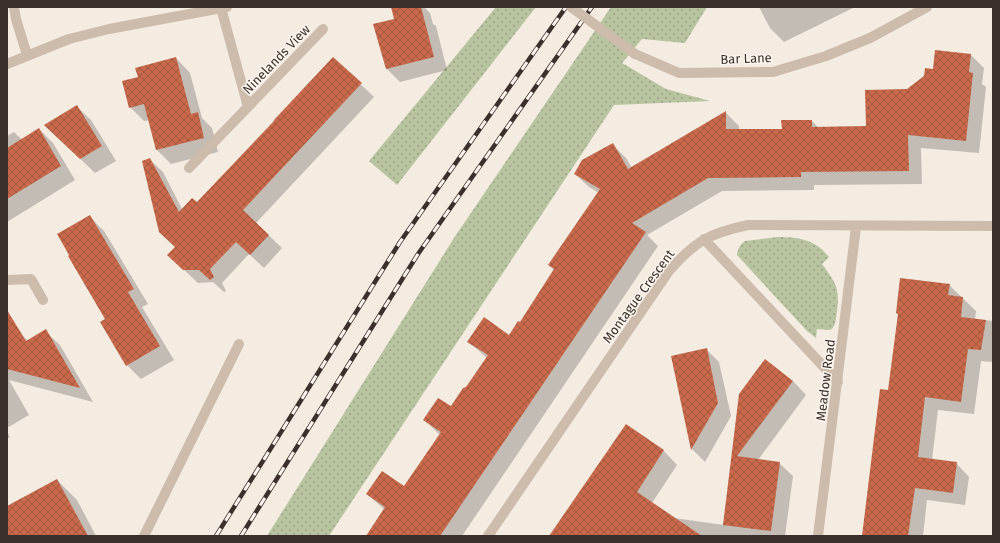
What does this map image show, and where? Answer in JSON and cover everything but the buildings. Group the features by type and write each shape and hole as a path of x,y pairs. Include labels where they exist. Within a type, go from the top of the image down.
{"street":[{"path":"14,7 16,19 27,55"},
{"name":"Bar Lane","path":"571,7 635,54 679,73 773,72 826,56 870,38 927,7"},
{"path":"7,64 69,39 109,29 224,8"},
{"name":"Ninelands View","path":"224,8 248,107"},
{"name":"Ninelands View","path":"189,168 323,29"},
{"name":"Montague Crescent","path":"488,536 669,271 684,253 704,239 725,230 748,225 856,227 993,226"},
{"name":"Meadow Road","path":"818,536 856,227"},
{"path":"704,239 838,382"},
{"path":"7,280 31,279 43,300"},
{"path":"144,536 239,344"}],"green space":[{"path":"496,7 536,7 397,185 369,161"},
{"path":"611,7 707,7 685,43 642,39 622,63 666,89 710,101 614,105 329,536 267,536 454,238"},
{"path":"778,237 800,239 813,243 824,251 829,257 822,264 836,285 838,303 836,318 832,329 817,329 816,338 807,331 737,255 738,250 745,241"}],"railway":[{"path":"216,536 400,242 566,7"},
{"path":"241,536 418,254 592,7"}]}
